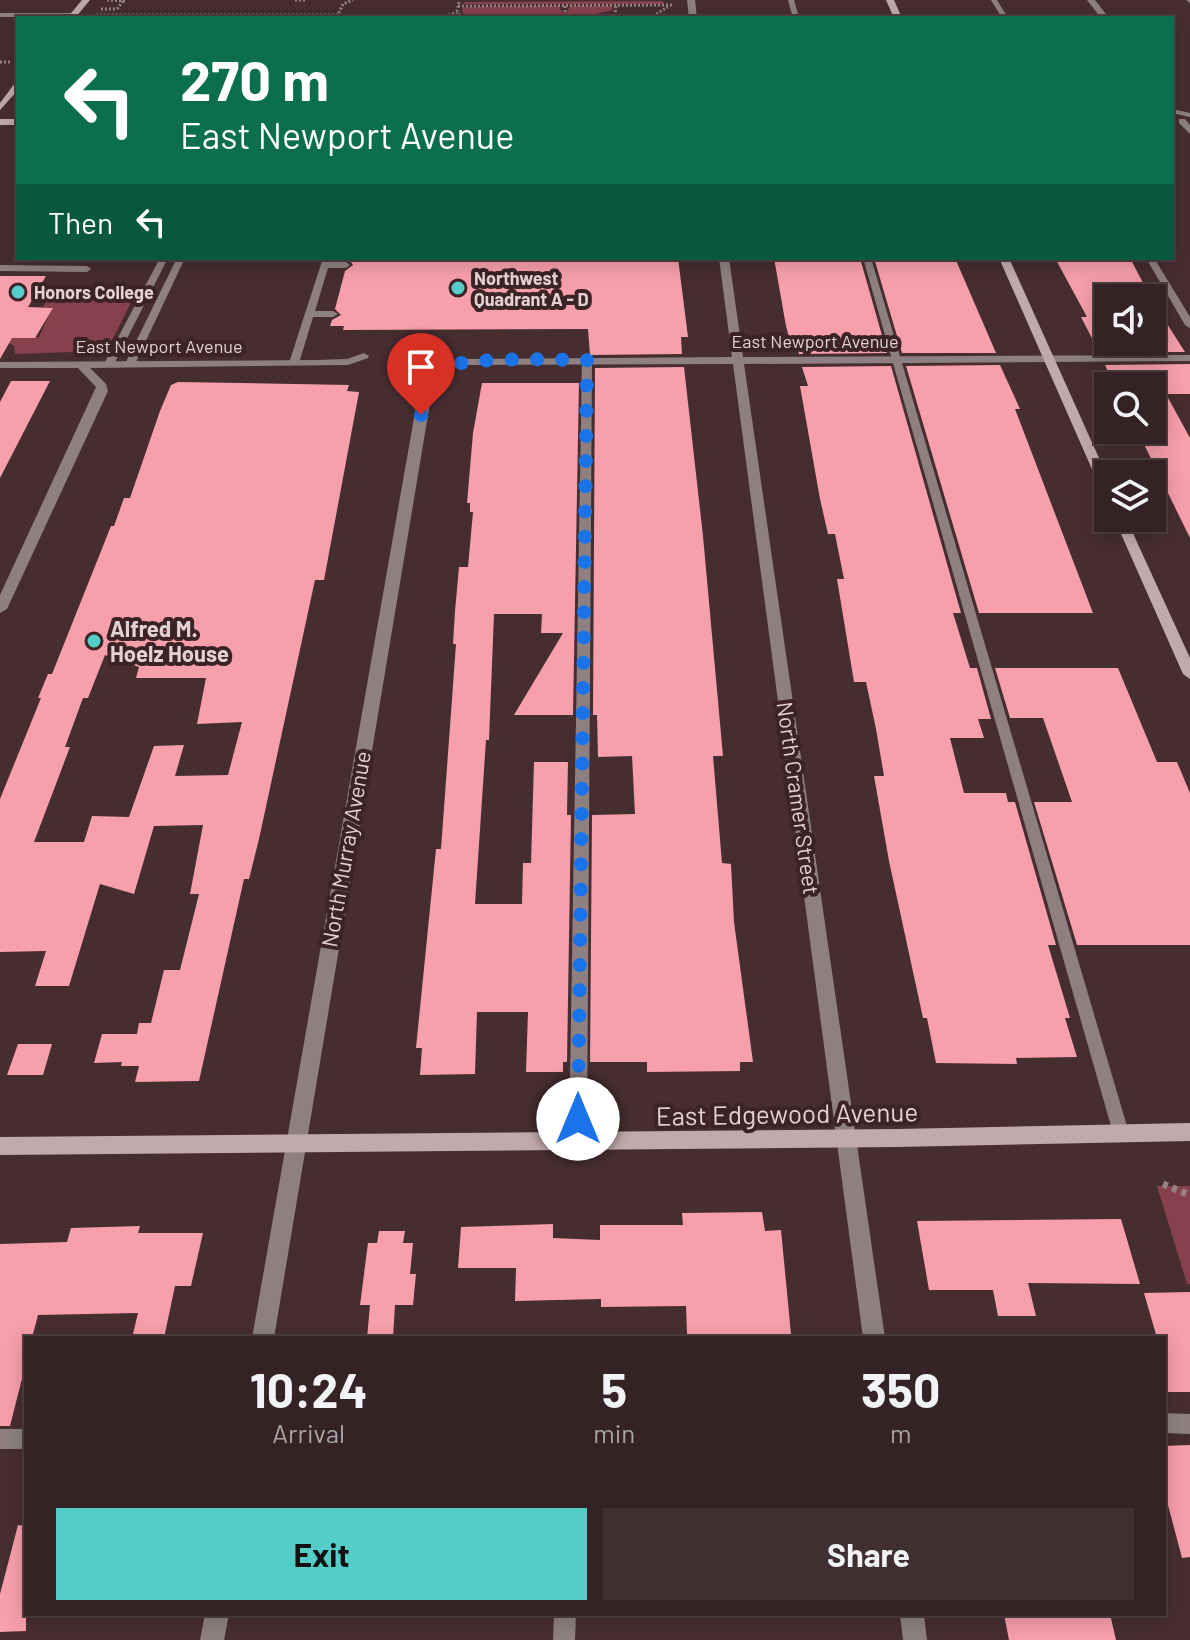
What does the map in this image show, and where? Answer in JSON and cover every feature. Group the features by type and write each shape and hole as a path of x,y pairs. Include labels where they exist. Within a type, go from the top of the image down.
{"street":[{"path":"0,15 73,16 86,0"},
{"path":"1091,0 1103,16"},
{"path":"0,108 16,88"},
{"path":"1179,115 1190,131"},
{"name":"North Cramer Street","path":"724,260 874,1336"},
{"path":"1005,260 1094,461"},
{"name":"East Newport Avenue","path":"0,365 339,363 364,356"},
{"name":"East Newport Avenue","path":"440,367 463,362 587,360 1190,358"},
{"path":"0,609 102,391 102,386 80,364"},
{"name":"North Murray Avenue","path":"263,1336 427,379 440,367"},
{"path":"1126,532 1190,674"},
{"name":"East Edgewood Avenue","path":"0,1146 1190,1132"},
{"path":"212,1640 217,1616"},
{"path":"912,1616 915,1640"}],"lane":[{"path":"109,364 163,260"},
{"path":"130,364 177,260"},
{"path":"868,260 1121,1133"},
{"path":"1151,260 1190,325"},
{"path":"294,363 326,262 346,265"},
{"path":"0,268 87,269"},
{"path":"309,314 333,314"},
{"path":"578,1140 587,360"},
{"path":"1166,1423 1190,1424"},
{"path":"0,1439 24,1439"},
{"path":"564,1640 565,1616"}],"path":[{"path":"107,0 124,0"},
{"path":"100,9 117,9 124,0"},
{"path":"295,0 307,0"},
{"path":"338,16 343,4 353,0"},
{"path":"460,16 457,12 458,4 673,5 653,16"},
{"path":"615,16 616,5"},
{"path":"565,6 565,16"},
{"path":"446,16 457,12"},
{"path":"96,15 217,16"},
{"path":"0,62 12,62"},
{"path":"1163,1184 1190,1195"}],"shaded area":[{"path":"663,1 664,4 464,4 464,2"},
{"path":"559,6 563,13 570,6 612,6 613,10 596,16 464,16 462,8"},
{"path":"45,294 135,294 108,349 104,351 15,354 14,346 0,338 39,337 52,308 43,307"},
{"path":"1157,1186 1190,1186 1190,1284 1187,1284"}],"building":[{"name":"Northwest Quadrant A - D","path":"349,260 678,260 688,337 681,337 682,354 590,355 588,329 343,330 344,326 330,326 332,320 341,315 335,309 345,271 353,265"},
{"path":"774,260 861,260 887,353 799,354 794,337 789,337"},
{"path":"875,260 956,260 996,353 902,353"},
{"path":"1056,260 1131,260 1144,284 1094,284 1094,342 1081,317 1087,317"},
{"name":"Honors College","path":"0,276 46,276 28,307 53,308 35,338 12,338 0,359"},
{"path":"1166,322 1185,352 1166,352"},
{"path":"1190,364 1190,394 1166,394 1166,372 1108,372 1105,365"},
{"path":"1000,365 1020,409 1015,409 1093,613 979,613 906,366"},
{"path":"891,366 961,613 953,613 970,668 977,668 991,719 978,719 984,738 950,738 964,793 1006,793 1008,802 1015,802 1056,945 1048,945 1070,1018 1065,1018 1077,1057 1016,1058 1017,1064 936,1063 927,1018 923,1018 874,776 884,776 876,729 866,682 854,682 837,579 844,579 835,534 828,534 820,499 800,386 808,386 802,367"},
{"path":"684,367 723,756 713,756 722,863 731,864 734,922 753,1062 740,1062 740,1071 647,1072 647,1062 590,1062 592,815 635,814 632,756 598,757 597,715 593,715 595,368"},
{"path":"11,381 50,381 0,478 0,402"},
{"path":"178,382 349,385 347,391 359,392 324,580 315,580 259,839 249,879 244,879 199,1081 135,1082 139,1066 121,1066 122,1062 94,1063 102,1034 137,1034 139,1023 151,1023 164,970 180,970 199,894 190,894 203,825 154,826 134,894 100,884 69,986 35,986 46,951 0,952 0,799 41,698 38,698 48,674 52,674 111,526 114,526 124,498 130,498 171,385","holes":["105,655 139,667 136,678 206,678 197,724 242,722 228,775 175,776 184,745 154,746 129,817 92,816 84,842 34,842 70,747 65,747 83,698 88,698"]},
{"path":"482,383 579,383 573,715 514,715 563,633 541,633 542,614 494,614 489,740 486,740 475,904 522,904 523,863 531,863 534,762 568,762 567,815 571,815 567,1062 563,1062 563,1072 526,1072 528,1012 477,1012 475,1074 420,1075 422,1048 416,1048 436,849 441,849 456,644 453,644 455,611 459,567 468,567 473,512 470,512 470,503 467,503 473,433"},
{"path":"1166,394 1190,438 1190,538 1166,489 1166,460 1152,460 1144,444 1166,444"},
{"path":"995,668 1118,668 1157,762 1177,762 1190,793 1190,945 1077,945 1034,802 1072,802 1043,718 1010,718"},
{"path":"18,1044 52,1044 43,1075 7,1075"},
{"path":"762,1212 765,1231 781,1230 791,1334 687,1334 686,1306 601,1307 601,1299 515,1301 516,1268 458,1268 461,1227 553,1224 553,1238 600,1240 600,1225 683,1225 682,1213"},
{"path":"1121,1219 1140,1284 1028,1283 1036,1316 998,1316 993,1290 929,1290 917,1221"},
{"path":"140,1226 138,1233 203,1233 191,1286 175,1286 164,1336 132,1336 138,1313 38,1315 33,1336 24,1336 24,1371 10,1426 0,1426 0,1244 67,1242 71,1228"},
{"path":"379,1231 405,1231 403,1243 413,1243 410,1274 416,1274 413,1305 395,1305 393,1336 367,1336 370,1305 360,1305 368,1243 377,1243"},
{"path":"1190,1292 1190,1392 1166,1392 1166,1336 1156,1336 1144,1293"},
{"path":"1190,1445 1190,1557 1182,1558 1166,1498 1166,1446"},
{"path":"18,1525 24,1526 26,1631 0,1632 0,1594"},
{"path":"1004,1616 1110,1616 1116,1640 1009,1640"}],"place":[{"name":"Northwest Quadrant A - D","path":"458,288"},
{"name":"Honors College","path":"18,292"},
{"name":"Alfred M. Hoelz House","path":"94,641"}],"route":[{"path":"421,415 427,379 440,367 463,362 587,360 578,1119"}]}
